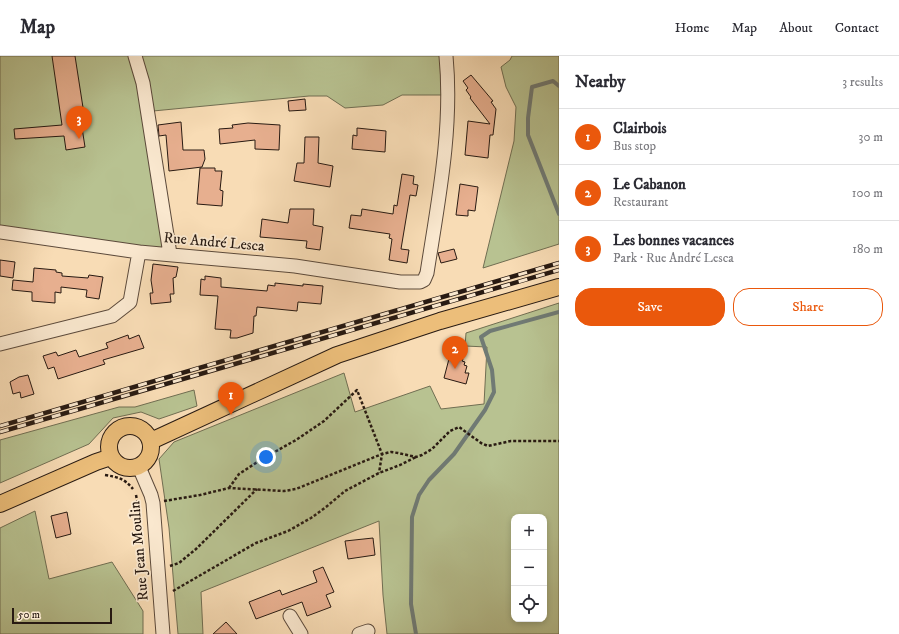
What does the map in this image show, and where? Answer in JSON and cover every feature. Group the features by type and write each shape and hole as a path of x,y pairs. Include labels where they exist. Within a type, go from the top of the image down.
{"main road":[{"path":"151,441 337,355 440,321 559,287"},
{"path":"129,426 136,427 148,435 151,441 152,448 150,455 146,461 138,467 128,468 121,466 115,463 111,457 109,444 116,431 122,428 129,426"},
{"path":"0,504 96,462 111,457"}],"street":[{"path":"135,56 143,83 170,254"},
{"name":"Rue André Lesca","path":"0,232 139,252 295,266 400,282 420,282 424,280 427,273 439,194 447,123 448,69 446,56"},
{"path":"0,344 112,316 130,302 139,252"},
{"name":"Rue Jean Moulin","path":"138,467 151,495 153,503 162,634"},
{"path":"290,616 301,634"}],"path":[{"path":"229,488 239,474 296,440 324,421 357,390 382,454 379,473"},
{"path":"160,598 256,543 288,531 321,511 345,491 379,473 400,466 416,457 422,456 450,432 459,427 481,443 488,446 511,441 559,441"},
{"path":"98,476 106,475 119,477 128,482 135,491 138,505 200,495 229,488 284,491 296,489 382,454 391,452 416,457"},
{"path":"158,569 179,563 196,549 257,489"}],"green space":[{"path":"0,56 446,56 448,95 402,95 383,105 345,108 327,96 309,96 153,111 176,254 0,232"},
{"path":"512,56 559,56 559,244 483,268 514,141 516,107 506,87 501,67 510,60"},
{"path":"559,303 559,634 387,634 383,595 379,521 201,592 203,634 178,634 169,528 159,459 174,442 344,373 355,412 430,386 441,409 484,404 487,347 465,346 466,333"},
{"path":"194,390 197,406 159,419 141,412 113,418 89,444 0,483 0,440 119,407 135,407"},
{"path":"35,511 49,579 112,562 143,611 143,634 0,634 0,528"}],"building":[{"path":"52,56 75,56 84,114 80,115 85,147 66,150 64,136 15,139 14,129 62,125"},
{"path":"471,75 493,101 491,102 496,109 493,135 490,135 488,158 465,155 468,121 490,124 470,98 471,97 466,90 468,88 463,81"},
{"path":"305,99 306,110 289,111 288,101"},
{"path":"181,122 183,150 204,150 205,159 202,167 169,171 166,135 159,136 158,125"},
{"path":"248,123 280,125 279,150 255,149 255,140 220,144 219,129 233,128 232,125"},
{"path":"357,128 386,131 385,152 352,149 353,135 357,136"},
{"path":"305,137 319,137 318,163 333,166 330,187 294,181 297,163 304,163"},
{"path":"200,168 215,168 215,171 222,171 220,190 223,191 222,206 197,204"},
{"path":"402,174 414,176 413,184 418,185 416,196 410,195 401,249 409,250 407,263 389,260 392,239 389,238 390,234 349,228 351,215 361,216 362,209 393,214 394,205 397,206"},
{"path":"460,184 478,187 475,211 468,210 468,216 456,215"},
{"path":"290,209 314,209 313,225 323,227 320,250 306,248 307,241 260,237 262,219 288,223"},
{"path":"454,249 457,259 441,263 438,253"},
{"path":"0,260 15,262 13,278 0,276"},
{"path":"153,264 178,267 176,277 173,278 174,294 170,294 171,302 151,304 150,293 153,293 151,280"},
{"path":"34,268 56,270 56,272 62,273 62,276 88,278 89,275 103,277 99,299 86,297 87,290 61,287 61,293 55,292 55,303 32,301 32,292 12,290 13,280 33,282"},
{"path":"205,276 221,278 221,287 267,291 268,285 275,286 275,283 303,286 303,284 323,286 321,304 298,302 297,311 257,307 256,316 254,316 253,333 237,338 230,338 231,330 215,329 218,296 200,295 201,279 205,280"},
{"path":"128,335 129,339 139,335 144,348 103,360 105,364 58,379 54,367 48,369 43,356 56,352 58,356 76,350 79,357 108,348 106,343"},
{"path":"450,355 463,359 462,361 465,362 464,365 467,366 465,373 469,373 466,384 444,378"},
{"path":"28,375 34,394 21,398 20,392 13,394 10,382 19,377"},
{"path":"67,512 71,534 56,538 51,516"},
{"path":"373,538 375,555 348,559 345,541"},
{"path":"323,567 334,592 326,595 331,607 307,616 302,602 256,619 249,602 280,590 282,595 317,582 313,571"},
{"path":"226,622 237,634 213,634"}],"waterway":[{"path":"559,86 553,81 532,87 528,118 528,135 559,214"},
{"path":"416,634 411,604 412,517 419,495 429,480 454,454 485,410 494,392 492,370 481,337 490,331 559,312"}],"railway":[{"path":"0,426 559,263"},
{"path":"0,432 559,270"}],"place":[{"name":"Les bonnes vacances","path":"79,139"},
{"name":"Le Cabanon","path":"455,369"},
{"name":"Clairbois","path":"231,415"}]}
